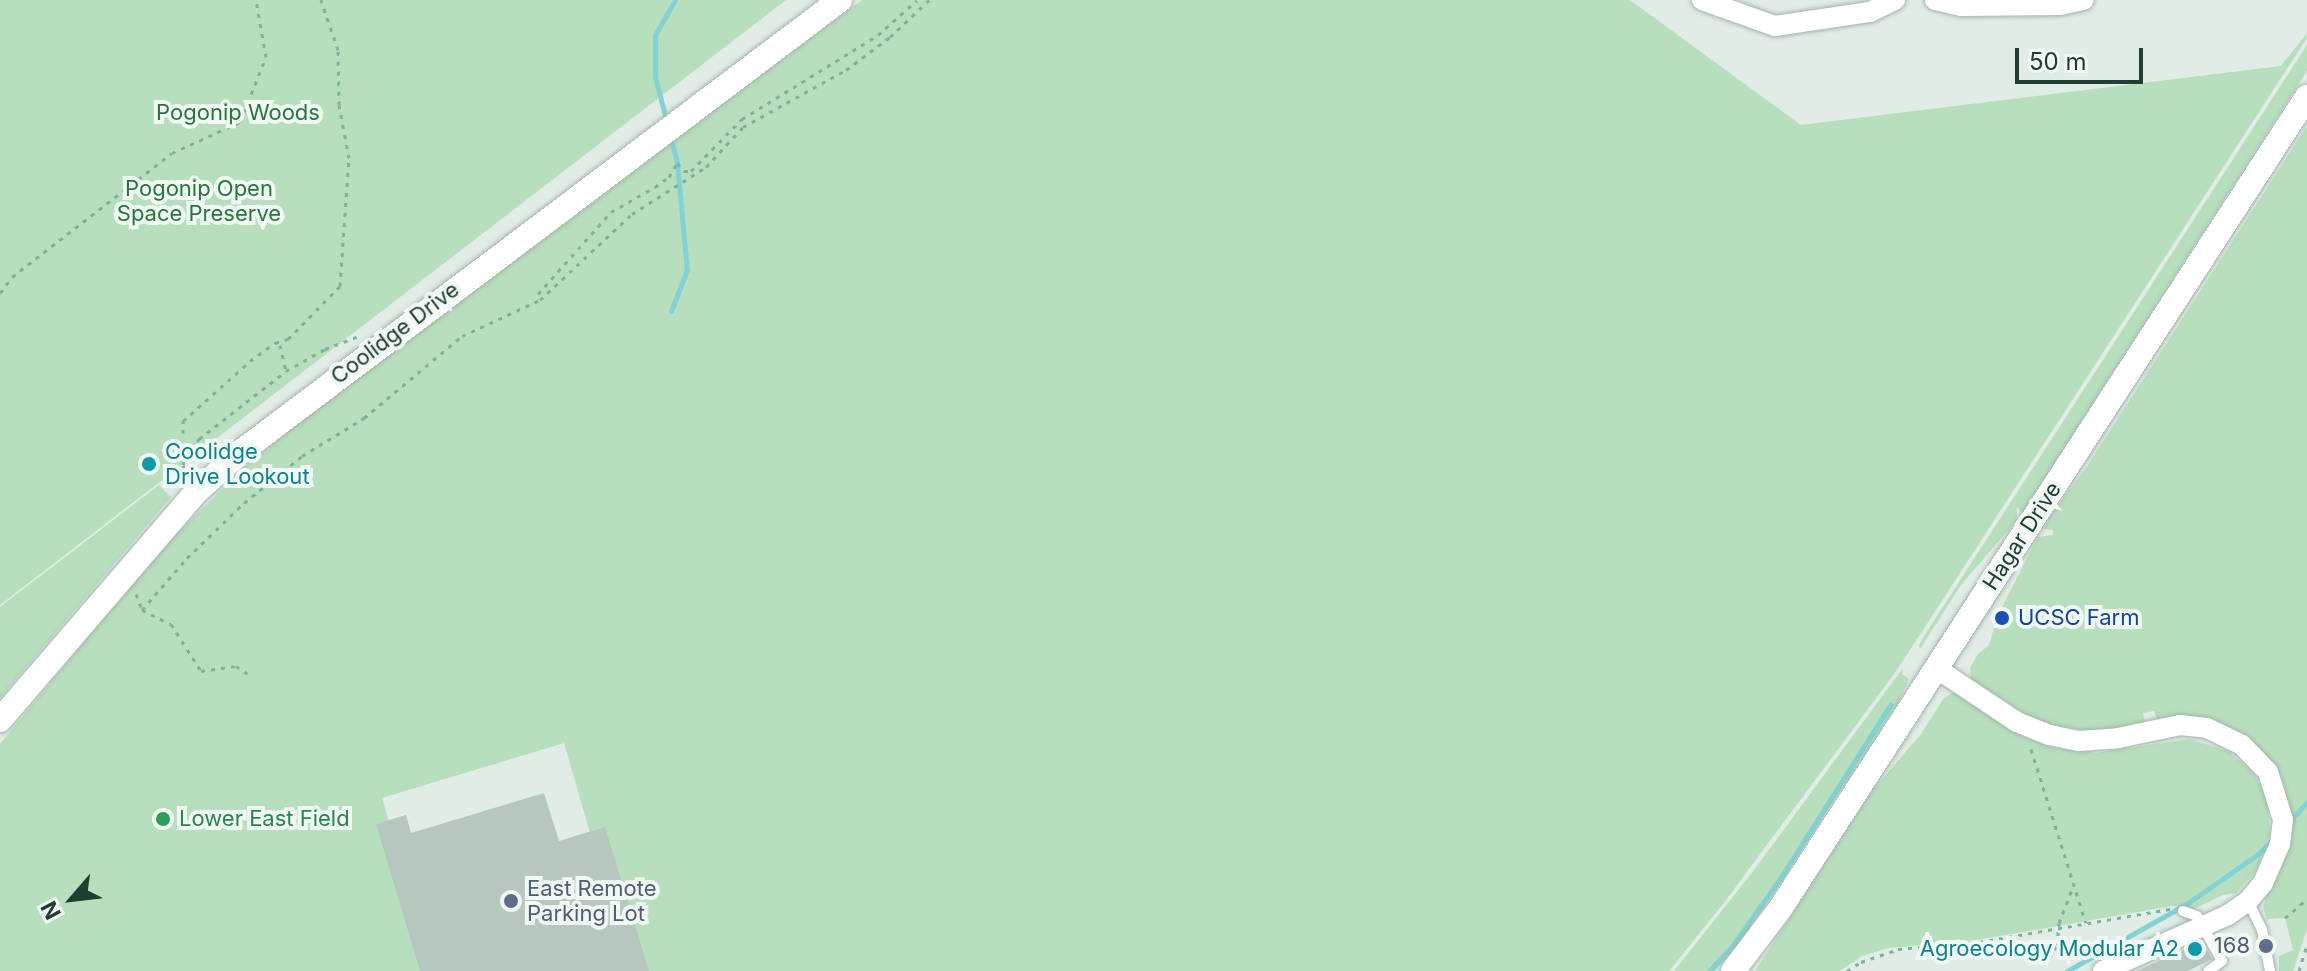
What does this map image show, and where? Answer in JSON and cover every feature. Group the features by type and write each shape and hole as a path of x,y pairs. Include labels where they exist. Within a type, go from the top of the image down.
{"street":[{"name":"Coolidge Drive","path":"0,720 196,492 301,404 840,0"},
{"path":"1702,0 1775,26 1870,12 1895,0"},
{"path":"1935,0 1961,6 2060,5 2083,0"},
{"name":"Hagar Drive","path":"1733,971 1780,909 2307,97"},
{"path":"1936,668 2017,722 2050,735 2079,741 2118,738 2180,725 2207,728 2242,745 2268,772 2283,820 2273,866 2248,901 2228,915 2103,971"}],"lane":[{"path":"2248,901 2262,930 2270,971"},
{"path":"2183,911 2197,916 2222,961 2208,971"}],"path":[{"path":"0,293 12,277 172,153 240,122 266,57 256,0"},
{"path":"183,433 183,421 250,361 280,343 340,286 349,158 339,105 338,50 321,0"},
{"path":"538,294 611,212 669,177 677,163 684,171 691,171 742,119 878,35 917,0"},
{"path":"142,610 187,558 302,456 364,418 462,336 540,300 632,214 706,167 743,127 846,70 890,37 929,0"},
{"path":"196,492 184,474 183,465 192,448 286,371 325,349 365,334"},
{"path":"280,343 278,350 286,371"},
{"path":"123,574 132,584 142,610 171,624 201,671 236,666 251,676"},
{"path":"2028,743 2086,923"},
{"path":"2049,958 2057,946 2058,926 2073,887"},
{"path":"2285,918 2307,899"},
{"path":"1847,971 1861,962 1898,949 1979,942 2169,909 2183,911"},
{"path":"2299,971 2307,945"}],"green space":[{"name":"Pogonip Open Space Preserve","path":"0,0 786,0 0,605"},
{"path":"862,0 1630,0 1801,125 2281,66 2307,33 2307,38 1897,670 1723,904 1669,971 630,971 564,743 382,798 433,971 0,971 0,744 158,552 245,467 307,417"},
{"path":"2307,45 2307,71 2022,513 2017,507 2017,520 1961,585 1920,649 1926,633"},
{"path":"2307,126 2307,929 2293,971 2279,971 2279,956 2293,950 2285,918 2267,919 2263,907 2292,825 2281,776 2257,745 2240,732 2213,721 2158,721 2154,711 2143,713 2145,724 2115,730 2095,731 2050,725 2027,715 1971,680 1970,668 1978,654 1989,645 1994,628 2004,628 2008,622 2000,611 2038,537 2053,535 2053,530 2043,529 2054,511 2086,468"},
{"path":"159,485 171,497 0,698 0,607"},
{"path":"1903,668 1902,674 1909,679 1898,704 1740,943 1715,971 1674,971 1751,874"},
{"path":"1954,692 2022,736 2055,748 2096,753 2189,739 2228,751 2253,772 2267,798 2270,833 2256,871 2236,893 2223,895 2194,909 2172,906 1977,940 1888,948 1862,956 1840,971 1755,971 1872,791 1921,734 1944,698"}],"building":[{"name":"East Remote Parking Lot","path":"544,793 559,841 605,827 649,971 420,971 376,824 406,815 411,833"},
{"name":"Agroecology Modular A2","path":"2202,941 2212,959 2188,971 2137,971"}],"waterway":[{"path":"667,123 655,77 655,35 675,0"},
{"path":"670,136 677,163 687,270 671,311"},
{"path":"1709,971 1733,945 1781,877 1890,705"},
{"path":"2289,822 2307,802"},
{"path":"2067,971 2188,903 2258,854 2274,838"}],"place":[{"name":"Coolidge Drive Lookout","path":"149,464"},
{"name":"UCSC Farm","path":"2002,618"},
{"name":"Lower East Field","path":"163,819"},
{"name":"East Remote Parking Lot","path":"511,901"},
{"name":"168","path":"2266,946"},
{"name":"Agroecology Modular A2","path":"2195,949"}],"park label":[{"name":"Pogonip Woods","path":"238,113"}]}
